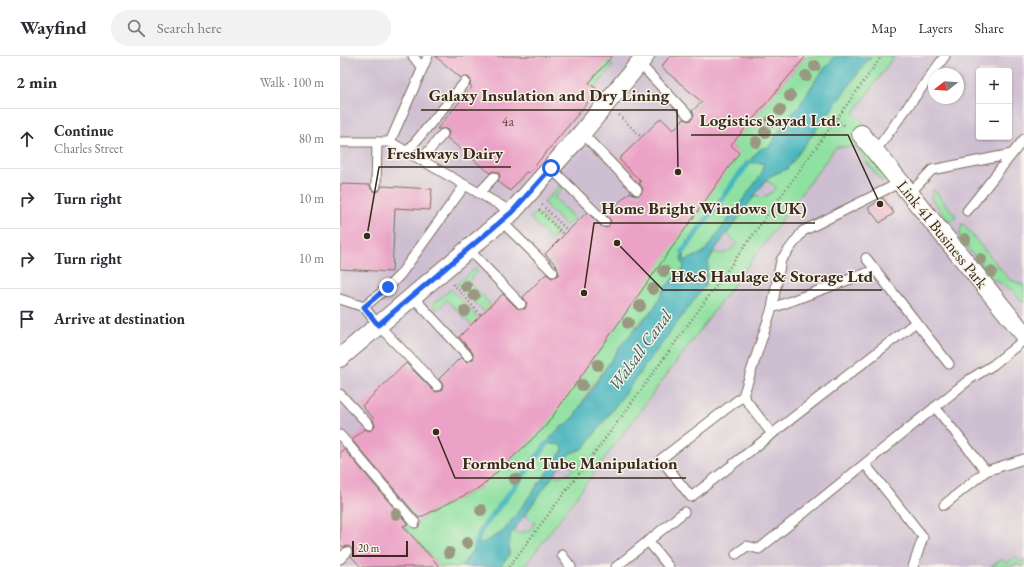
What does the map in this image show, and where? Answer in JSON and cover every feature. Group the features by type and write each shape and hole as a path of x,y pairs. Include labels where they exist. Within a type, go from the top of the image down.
{"street":[{"path":"340,358 506,216 582,133 642,60"},
{"name":"Link 41 Business Park","path":"861,134 876,150 1024,334"}],"lane":[{"path":"413,56 422,68"},
{"path":"390,142 428,56"},
{"path":"876,150 946,56"},
{"path":"642,60 688,115"},
{"path":"407,152 466,82"},
{"path":"582,133 637,190"},
{"path":"421,160 443,134"},
{"path":"967,211 1024,139"},
{"path":"340,142 390,142 479,193 506,216 553,272"},
{"path":"376,142 376,186"},
{"path":"916,322 691,497 661,459 743,396 772,308 781,260 803,230 905,187 932,170 1012,154"},
{"path":"551,168 605,222"},
{"path":"479,193 494,177"},
{"path":"364,307 400,275 465,185"},
{"path":"468,249 521,304"},
{"path":"866,258 949,364"},
{"path":"772,308 875,270"},
{"path":"412,296 468,356"},
{"path":"340,299 364,307 378,325 437,386"},
{"path":"736,554 747,546 759,549 970,379 993,365 1024,340"},
{"path":"340,394 369,424"},
{"path":"743,396 772,434"},
{"path":"936,407 986,471"},
{"path":"340,434 415,523"},
{"path":"944,505 986,471 1024,459"},
{"path":"865,464 923,537 913,567"},
{"path":"616,567 684,512"},
{"path":"648,541 669,567"},
{"path":"340,559 347,552"},
{"path":"562,555 571,567"}],"path":[{"path":"509,567 625,412 882,56"},
{"path":"617,113 641,138"},
{"path":"540,203 568,231"},
{"path":"536,207 564,235"},
{"path":"452,282 481,315"}],"shaded area":[{"path":"340,56 1024,56 1024,567 340,567"}],"green space":[{"path":"806,56 835,56 817,78 798,108 786,121 769,147 760,149 748,162 764,163 761,175 704,252 685,261 684,252 681,259 684,267 681,272 666,286 654,308 638,324 590,389 573,418 566,425 560,427 550,438 562,445 563,450 507,527 503,532 476,546 461,567 428,567 435,561 340,456 340,446 413,528 427,514 481,487 739,153 695,108 702,102 740,134"},
{"path":"871,56 894,56 854,113 868,127 857,138 885,177 882,182 855,147 836,147 524,567 500,567 509,555 510,535 513,531 520,533 526,532 535,523 525,515 553,475 560,477 570,473 574,468 564,460 569,454 584,448 706,284 708,262 714,252 721,254 727,252 737,243 727,234 755,195 761,197 774,190 776,187 766,180 770,176 787,169"},
{"path":"607,61 613,66 595,88 589,83"},
{"path":"560,185 563,188 554,197 574,218 566,226 544,203"},
{"path":"933,189 956,216 949,222 931,198"},
{"path":"537,212 558,233 551,240 530,218"},
{"path":"962,223 1009,279 1024,285 1024,303 1012,290 993,279 959,238"},
{"path":"476,268 478,271 468,281 491,305 484,312 457,284"},
{"path":"451,289 478,318 471,325 447,300 437,310 432,305"},
{"path":"1016,556 1020,562 1024,559 1024,567 1016,564 1009,567 991,567 1002,559 1006,564"}],"water":[{"name":"Walsall Canal","path":"835,56 871,56 787,169 770,176 766,180 709,258 706,284 584,448 569,454 510,535 509,555 500,567 461,567 476,546 503,532 507,527 563,450 562,445 547,444 549,440 573,418 621,345 654,308 666,286 681,272 684,267 681,259 683,251 685,261 704,252 761,175 764,163 748,163 760,149 769,147 786,120 798,108 817,78"}],"building":[{"path":"435,56 612,56 589,83 598,90 529,173 526,172 510,191 498,181 500,176 498,172 493,171 490,173 447,138 449,132 447,129 437,129 472,87 470,85 471,80 468,77 461,78"},
{"path":"670,56 806,56 731,145 739,153 545,427 481,487 419,518 352,440 364,429 370,431 375,426 374,419 362,406 406,363 433,390 436,392 441,391 443,385 439,379 461,357 467,362 474,358 472,352 459,337 491,305 503,294 517,308 525,309 527,303 523,297 546,274 552,278 559,274 556,265 545,254 587,212 601,226 607,228 611,221 606,215 630,192 636,196 641,194 643,189 639,183 641,182 619,159 661,118 673,130 684,119 689,121 692,119 694,114 692,111 702,102 661,67"},
{"path":"340,184 370,185 371,189 375,192 379,191 382,186 432,189 430,210 395,208 392,272 340,269"},
{"path":"883,198 894,213 880,223 868,208"},
{"path":"344,449 408,524 403,526 440,567 361,567 351,556 353,553 351,548 348,546 343,547 340,544 340,452"}],"waterway":[{"path":"683,251 748,163"},
{"path":"476,546 481,530 547,444"}],"place":[{"name":"Galaxy Insulation and Dry Lining","path":"678,172"},
{"name":"Logistics Sayad Ltd.","path":"880,204"},
{"name":"Freshways Dairy","path":"367,236"},
{"name":"H&S Haulage & Storage Ltd","path":"617,243"},
{"name":"Home Bright Windows (UK)","path":"584,293"},
{"name":"Formbend Tube Manipulation","path":"436,432"}],"route":[{"path":"388,287 364,307 378,325 512,212 551,168"}]}
